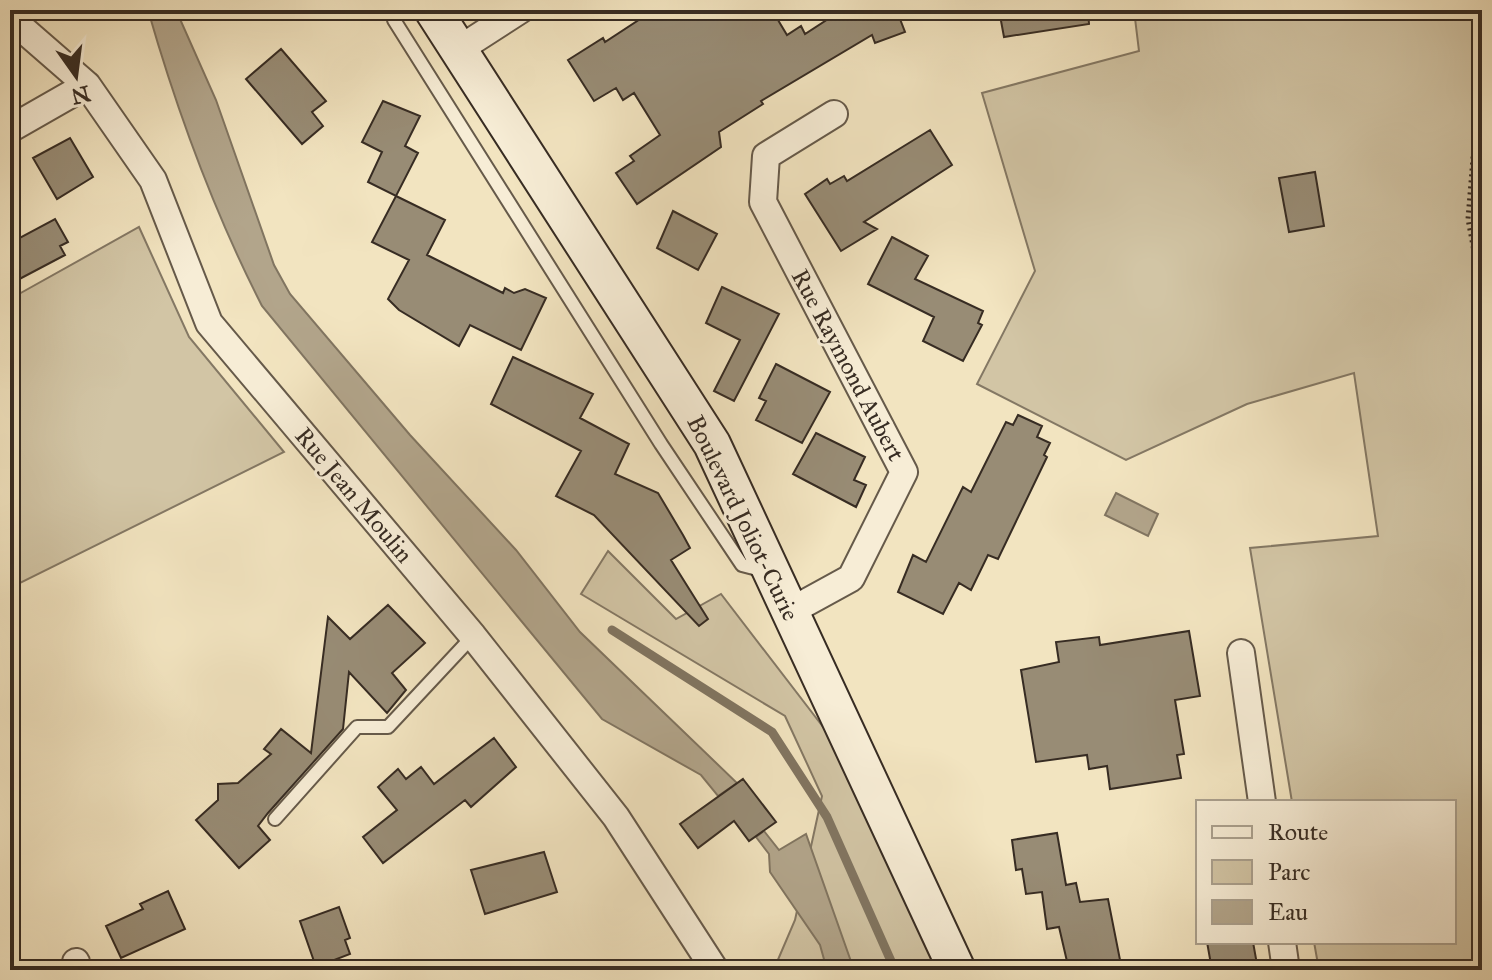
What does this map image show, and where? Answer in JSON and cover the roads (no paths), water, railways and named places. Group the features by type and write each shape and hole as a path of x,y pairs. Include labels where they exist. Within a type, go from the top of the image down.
{"main road":[{"name":"Boulevard Joliot-Curie","path":"433,10 712,444 957,970"}],"street":[{"path":"458,50 520,10"},
{"name":"Rue Jean Moulin","path":"10,18 87,85 153,180 209,323 473,636 616,817 715,970"},
{"path":"10,129 87,85"},
{"name":"Rue Raymond Aubert","path":"789,612 851,578 904,472 763,202 766,156 834,114"},
{"path":"1241,653 1262,800"},
{"path":"1282,944 1286,970"}],"lane":[{"path":"396,10 394,20 677,468 742,565 771,572"},
{"path":"275,819 357,727 388,727 473,636"}],"water":[{"path":"148,10 176,10 216,100 274,265 290,294 410,435 516,550 580,632 737,783 718,796 701,775 602,719 262,306 198,161"},
{"path":"1116,493 1158,514 1148,536 1105,515"},
{"path":"764,831 779,850 806,834 854,970 827,970 820,945 770,872 769,854 756,837"}],"waterway":[{"path":"612,630 772,732 827,817 895,970"}]}
